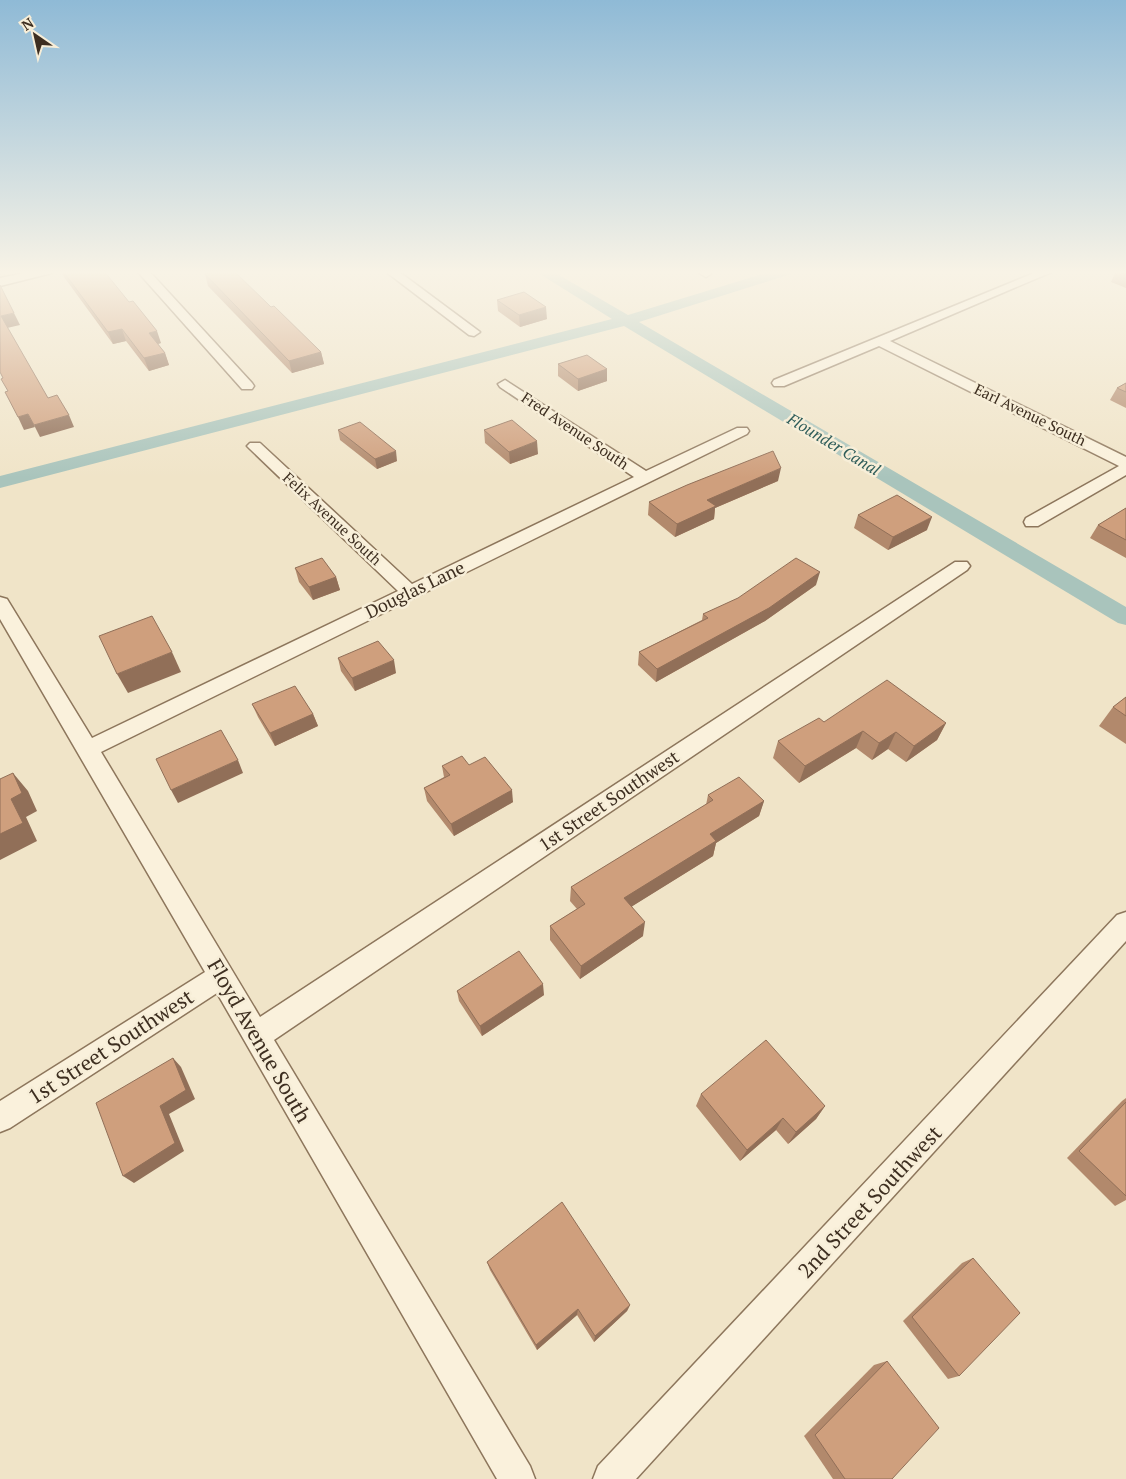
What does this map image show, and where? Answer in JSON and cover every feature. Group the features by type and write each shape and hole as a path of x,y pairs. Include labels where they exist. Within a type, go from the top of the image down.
{"street":[{"path":"205,340 247,386"},
{"path":"779,383 879,341"},
{"name":"Earl Avenue South","path":"879,341 1126,462"},
{"name":"Fred Avenue South","path":"505,384 646,478"},
{"name":"Douglas Lane","path":"88,749 742,431"},
{"name":"Felix Avenue South","path":"255,446 410,592"},
{"path":"1032,522 1126,468"},
{"name":"1st Street Southwest","path":"256,1036 961,566"},
{"name":"Floyd Avenue South","path":"0,603 518,1479"},
{"name":"2nd Street Southwest","path":"611,1479 933,1134 1126,923"},
{"name":"1st Street Southwest","path":"0,1118 221,976"}],"building":[{"path":"0,340 15,340 48,398 57,395 69,415 34,425 28,414 18,417 5,392 8,391 1,379 3,378 0,372"},
{"path":"130,340 155,340 165,353 144,358"},
{"path":"269,340 309,340 321,352 289,361"},
{"path":"587,355 607,369 578,379 558,364"},
{"path":"1126,383 1126,392 1117,388"},
{"path":"512,420 537,441 509,452 484,430"},
{"path":"360,422 396,451 375,459 338,430"},
{"path":"773,451 781,468 707,500 716,506 677,524 649,502 687,485"},
{"path":"897,495 932,517 893,537 858,515"},
{"path":"1126,508 1126,540 1098,525"},
{"path":"322,558 336,577 309,587 295,568"},
{"path":"796,558 820,572 769,608 657,669 639,652 708,618 703,614 738,598"},
{"path":"152,616 172,652 117,674 99,636"},
{"path":"378,641 394,660 352,678 338,658"},
{"path":"887,680 946,723 914,746 896,732 879,743 863,731 805,766 778,741 819,718 824,722"},
{"path":"295,686 313,714 270,733 252,704"},
{"path":"1126,697 1126,716 1113,707"},
{"path":"221,730 238,760 171,790 156,759"},
{"path":"462,756 469,765 485,757 512,790 451,824 424,788 450,775 442,766"},
{"path":"13,773 22,793 11,799 23,823 0,834 0,779"},
{"path":"739,777 764,801 710,834 716,841 624,898 645,922 581,966 550,926 585,904 571,887 713,800 708,795"},
{"path":"519,951 543,984 480,1026 457,991"},
{"path":"766,1040 825,1106 796,1132 783,1118 747,1150 701,1094"},
{"path":"173,1058 186,1090 160,1106 175,1143 123,1176 96,1103"},
{"path":"1126,1102 1126,1196 1079,1151"},
{"path":"562,1202 630,1305 595,1336 578,1309 536,1345 487,1262"},
{"path":"973,1258 1020,1313 959,1376 912,1317"},
{"path":"887,1361 939,1428 892,1479 845,1479 815,1435"}],"waterway":[{"path":"0,482 551,340"},
{"name":"Flounder Canal","path":"658,340 1126,617"}]}
